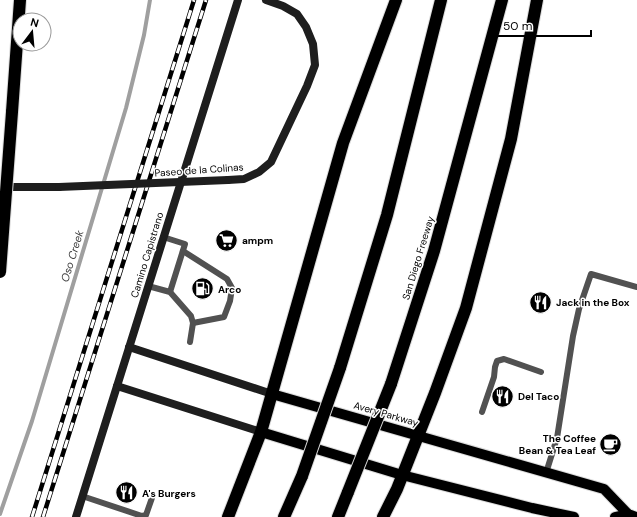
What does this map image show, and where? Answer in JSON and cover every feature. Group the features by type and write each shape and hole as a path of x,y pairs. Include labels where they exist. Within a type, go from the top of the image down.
{"highway":[{"path":"0,272 20,0"},
{"path":"228,517 261,432 343,143 396,0"},
{"path":"284,517 302,476 340,368 387,215 441,0"},
{"name":"San Diego Freeway","path":"338,517 391,384 434,251 502,0"},
{"path":"384,517 418,436 466,308 511,140 537,0"}],"main road":[{"name":"Camino Capistrano","path":"76,517 238,0"},
{"name":"Paseo de la Colinas","path":"0,186 58,187 228,180 244,179 260,172 271,162 307,86 315,65 313,44 306,27 296,14 283,6 266,0"},
{"name":"Avery Parkway","path":"129,347 272,394 604,489 632,515"},
{"path":"117,386 402,475 532,508 574,517"},
{"name":"Avery Parkway","path":"615,517 632,515"}],"lane":[{"path":"163,237 185,244 170,292"},
{"path":"183,251 228,279 232,288 230,301 224,317 215,320 193,323"},
{"path":"546,473 557,438 578,309 591,274 637,287"},
{"path":"148,286 170,292 191,316 193,323 190,342"},
{"path":"482,412 494,376 497,361 504,359 541,372"},
{"path":"82,496 142,516 146,515 153,495"}],"waterway":[{"name":"Oso Creek","path":"0,514 32,421 126,108 144,35 150,0"}],"railway":[{"path":"32,517 194,0"},
{"path":"43,517 206,0"}],"place":[{"name":"ampm","path":"227,240"},
{"name":"Arco","path":"203,289"},
{"name":"Jack in the Box","path":"540,302"},
{"name":"Del Taco","path":"502,396"},
{"name":"The Coffee Bean & Tea Leaf","path":"611,444"},
{"name":"A's Burgers","path":"126,493"}]}
